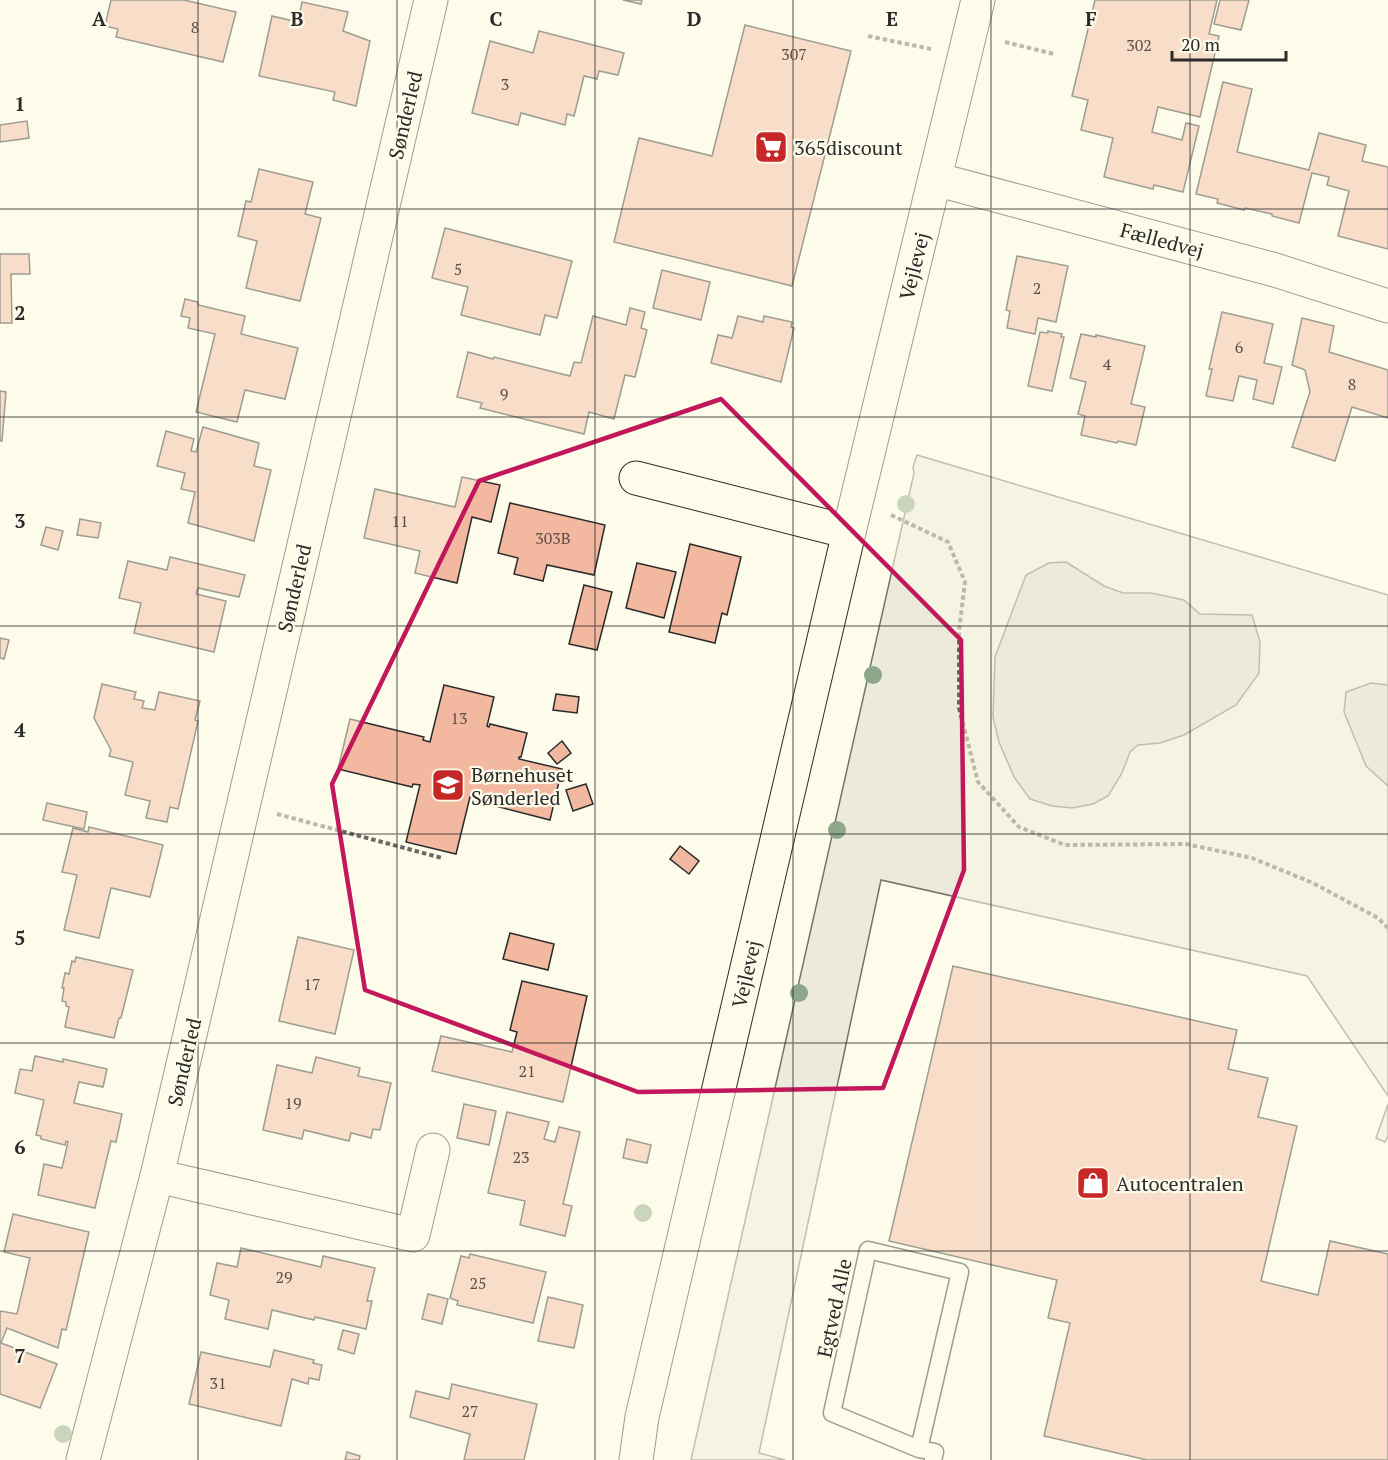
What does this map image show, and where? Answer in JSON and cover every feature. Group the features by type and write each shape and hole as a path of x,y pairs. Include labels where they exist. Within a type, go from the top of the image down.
{"street":[{"name":"Sønderled","path":"83,1460 157,1176 431,0"},
{"name":"Vejlevej","path":"636,1460 642,1417 853,518 978,0"},
{"name":"Fælledvej","path":"935,179 1275,270 1388,306"},
{"path":"636,478 853,518"},
{"path":"157,1176 413,1235 433,1150"},
{"name":"Vejlevej","path":"627,1460 642,1417"}],"lane":[{"name":"Egtved Alle","path":"919,1449 960,1272 868,1250 832,1413 919,1449 935,1452 933,1460"}],"path":[{"path":"868,36 1054,54"},
{"path":"853,518 897,516 948,542 965,582 959,631 959,708 978,782 1019,827 1065,845 1186,844 1252,858 1313,883 1378,918 1388,928"},
{"path":"244,805 442,858"}],"highlighted area":[{"path":"721,399 961,640 964,870 883,1088 638,1092 365,990 332,784 479,481"}],"shaded area":[{"path":"917,455 1388,595 1388,1096 1307,976 881,880 759,1453 785,1460 691,1460 914,473 913,467"},
{"path":"1066,562 1104,586 1123,593 1151,593 1184,600 1200,614 1252,615 1260,642 1259,673 1236,705 1184,735 1160,743 1138,745 1130,752 1122,773 1108,796 1093,804 1072,808 1052,806 1030,799 1014,777 999,742 993,717 995,657 1026,575 1049,563"},
{"path":"1371,683 1388,685 1388,786 1366,766 1344,712 1346,692"},
{"path":"1388,1104 1388,1136 1385,1142 1376,1138"}],"building":[{"path":"111,0 184,0 236,12 223,62 116,37 118,29 105,26"},
{"path":"623,0 642,0 641,4"},
{"path":"1095,0 1217,0 1209,34 1219,36 1200,117 1158,107 1152,132 1182,140 1186,123 1199,126 1183,192 1154,185 1153,189 1104,177 1113,138 1081,130 1088,100 1072,96"},
{"path":"1220,0 1249,0 1241,30 1214,24"},
{"path":"302,2 348,12 343,31 370,41 356,106 333,100 335,92 259,76 272,16 298,22"},
{"name":"365discount","path":"745,25 851,51 792,286 614,242 639,138 712,156"},
{"path":"539,31 624,53 618,75 599,71 597,79 584,76 574,116 567,114 565,125 521,113 518,125 472,113 490,41 533,53"},
{"path":"1223,82 1252,89 1237,152 1309,170 1319,133 1366,145 1362,161 1388,167 1388,249 1338,236 1349,191 1327,185 1329,177 1312,173 1299,223 1272,216 1272,214 1217,203 1218,199 1196,194"},
{"path":"27,121 29,138 0,142 0,125"},
{"path":"259,169 313,182 305,214 321,218 300,301 246,288 257,241 238,236 246,201 251,202"},
{"path":"445,228 572,261 557,318 545,315 540,335 461,315 468,287 432,278"},
{"path":"0,254 29,254 30,274 11,274 12,323 0,323"},
{"path":"1017,256 1068,266 1056,322 1038,318 1035,334 1007,328 1010,311 1006,310"},
{"path":"662,270 710,282 701,320 653,308"},
{"path":"185,299 198,302 198,305 245,316 241,334 298,348 285,399 245,390 237,422 196,412 215,334 188,328 190,318 181,316"},
{"path":"630,308 645,312 641,328 647,330 635,377 625,375 614,419 589,412 584,434 480,408 482,403 457,397 468,352 570,376 574,362 581,363 593,316 626,325"},
{"path":"1222,312 1273,324 1264,363 1282,367 1273,404 1253,399 1257,380 1239,376 1233,401 1206,396 1212,369 1209,369"},
{"path":"738,316 763,322 764,316 792,322 791,327 794,328 781,382 711,363 718,335 732,338"},
{"path":"1302,318 1334,326 1329,352 1388,370 1388,418 1352,407 1335,461 1292,447 1310,392 1305,370 1292,365"},
{"path":"1048,331 1062,334 1061,337 1064,337 1052,391 1028,386 1040,332 1048,333"},
{"path":"1081,334 1145,346 1131,404 1145,407 1136,445 1081,435 1085,416 1078,414 1086,382 1070,378"},
{"path":"0,391 6,392 2,441 0,441"},
{"path":"203,427 259,443 254,466 271,470 254,541 188,523 195,492 181,489 185,473 157,466 166,431 194,439 191,451 196,452"},
{"path":"462,477 500,485 491,522 472,517 457,583 415,573 420,551 364,538 375,489 455,507"},
{"path":"510,503 605,525 594,575 547,565 543,581 514,574 518,558 498,553"},
{"path":"80,519 101,523 98,538 77,535"},
{"path":"46,527 63,531 58,550 41,545"},
{"path":"690,544 741,557 727,615 722,613 715,643 669,632"},
{"path":"170,557 245,575 239,597 198,588 196,594 226,601 214,652 134,633 141,603 119,598 128,561 167,570"},
{"path":"637,563 676,572 664,618 626,608"},
{"path":"584,585 612,592 597,650 569,644"},
{"path":"0,638 9,640 4,659 0,658"},
{"path":"102,684 136,692 134,699 144,701 142,708 155,710 159,692 200,701 195,720 198,721 178,809 170,807 167,822 146,818 150,801 125,795 133,762 109,756 111,750 94,718"},
{"path":"444,685 494,697 487,726 489,727 490,724 527,733 519,759 562,769 550,820 476,801 477,799 470,797 456,854 406,842 420,785 413,784 412,787 338,769 350,719 424,737 423,740 430,742"},
{"path":"556,694 579,697 577,713 553,710"},
{"path":"562,741 571,753 557,764 548,753"},
{"path":"586,784 593,804 573,811 566,790"},
{"path":"47,803 87,812 84,829 43,820"},
{"path":"89,827 163,845 150,897 111,888 99,938 64,930 77,875 62,872 73,828 88,832"},
{"path":"680,846 699,861 689,874 670,859"},
{"path":"510,933 554,944 548,970 503,959"},
{"path":"298,937 354,950 335,1034 279,1021"},
{"path":"76,957 133,970 114,1038 65,1027 69,1007 66,1006 66,1002 62,1001 64,988 62,988 65,973 69,974 72,961 75,962"},
{"name":"Autocentralen","path":"953,966 1237,1030 1228,1069 1268,1078 1258,1117 1297,1126 1261,1281 1318,1295 1330,1241 1388,1254 1388,1460 1147,1460 1044,1436 1070,1323 1048,1318 1057,1280 889,1241"},
{"path":"522,981 587,996 563,1102 432,1071 441,1036 512,1052 517,1032 510,1030"},
{"path":"35,1056 63,1062 63,1059 107,1069 103,1087 79,1082 74,1103 122,1114 116,1142 111,1141 95,1208 38,1195 44,1164 62,1168 68,1142 66,1141 65,1145 41,1139 41,1136 36,1135 44,1100 15,1093 20,1069 32,1071"},
{"path":"316,1057 360,1068 358,1076 391,1083 380,1130 373,1129 371,1138 351,1133 349,1141 304,1130 302,1139 263,1130 277,1065 312,1073"},
{"path":"464,1104 496,1111 489,1145 457,1138"},
{"path":"507,1112 549,1122 544,1139 555,1142 559,1127 580,1132 563,1204 572,1206 565,1236 520,1225 525,1201 488,1193"},
{"path":"627,1139 651,1145 647,1163 623,1158"},
{"path":"13,1214 89,1232 66,1330 62,1329 58,1348 7,1328 1,1343 57,1364 40,1408 0,1394 0,1313 1,1311 17,1314 30,1258 4,1252"},
{"path":"241,1248 321,1267 323,1256 375,1268 367,1301 372,1301 366,1329 272,1310 268,1329 225,1319 229,1300 210,1295 217,1263 237,1267"},
{"path":"470,1254 546,1272 533,1323 457,1305 458,1301 450,1298 461,1256 469,1258"},
{"path":"428,1294 448,1299 442,1324 422,1319"},
{"path":"548,1297 583,1305 574,1348 538,1341"},
{"path":"343,1330 359,1334 354,1354 338,1349"},
{"path":"274,1350 314,1360 313,1363 322,1365 319,1380 309,1378 308,1384 292,1379 281,1426 189,1404 201,1352 270,1367"},
{"path":"452,1384 537,1404 524,1460 464,1460 470,1434 410,1417 416,1391 449,1399"},
{"path":"347,1452 360,1456 359,1460 345,1460"}],"place":[{"name":"365discount","path":"771,147"},
{"name":"Børnehuset Sønderled","path":"448,785"},
{"name":"Autocentralen","path":"1093,1183"}]}
